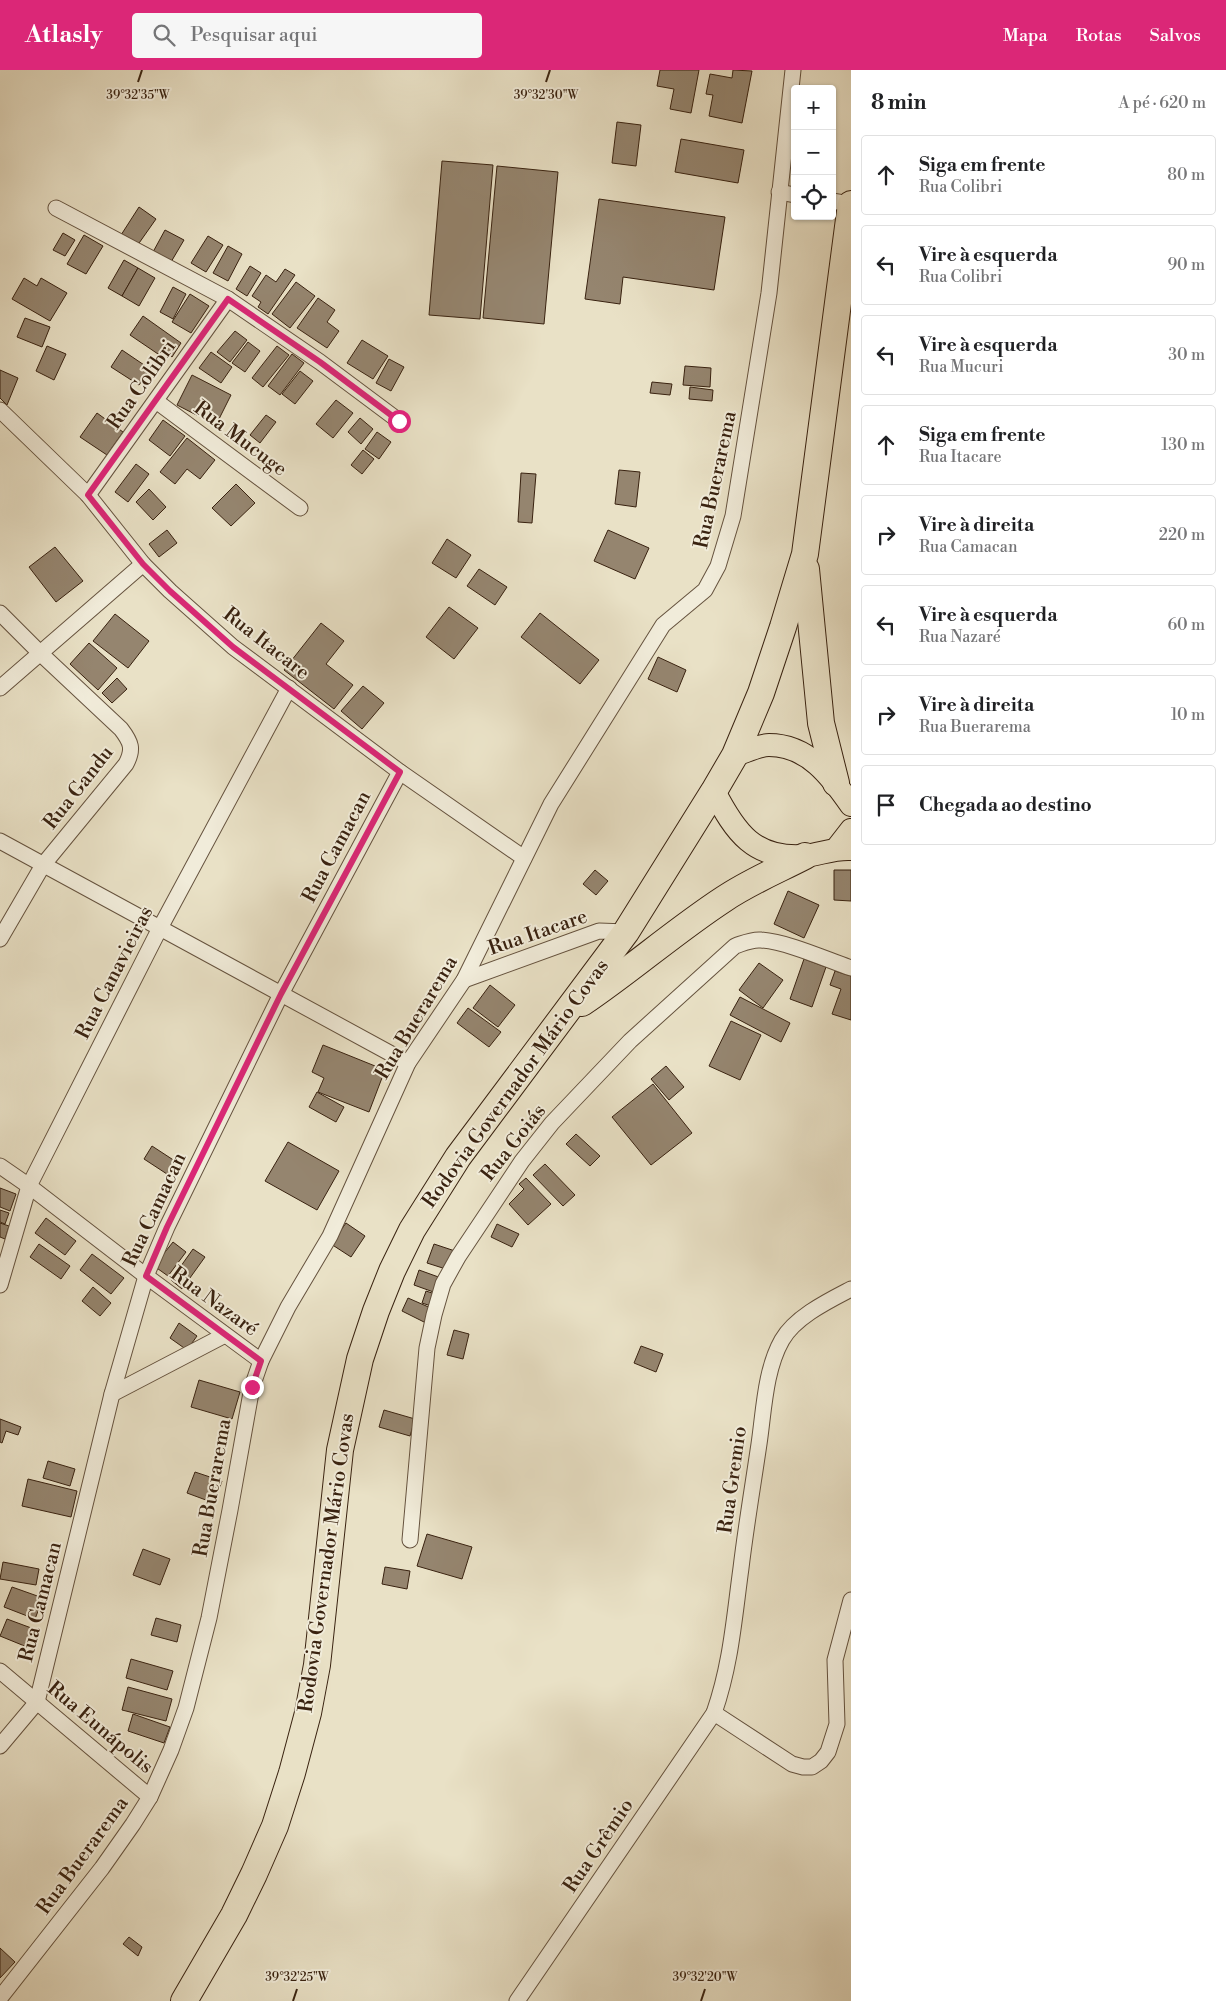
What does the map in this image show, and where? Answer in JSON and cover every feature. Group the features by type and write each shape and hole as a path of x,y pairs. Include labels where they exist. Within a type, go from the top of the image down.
{"highway":[{"name":"Rodovia Governador Mário Covas","path":"184,2001 234,1915 254,1874 275,1826 292,1773 308,1713 317,1665 340,1450 360,1359 376,1310 392,1271 412,1230 474,1135 626,932 714,792 735,755 761,693 805,554 851,204"},
{"path":"805,554 822,723 836,783"},
{"path":"565,1015 609,984 659,944 725,898 805,856"}],"main road":[{"path":"735,755 768,745 794,749 813,759 836,783 851,805"},
{"path":"714,792 725,814 741,836 760,850 776,855 805,856 844,849 851,830"}],"street":[{"name":"Rua Buerarema","path":"0,1998 102,1868 150,1797 171,1750 186,1708 219,1567 252,1387 261,1361 288,1306 330,1236 408,1063 464,980 551,804 662,625 705,590 718,566 733,516 769,294 793,70"},
{"path":"779,192 791,194"},
{"path":"836,202 851,204"},
{"path":"56,208 228,299 320,362 399,421"},
{"name":"Rua Colibri","path":"88,495 228,299"},
{"name":"Rua Mucuge","path":"156,401 300,508"},
{"name":"Rua Itacare","path":"0,410 88,495 143,564 170,591 233,647 400,772 524,858"},
{"path":"0,688 143,564"},
{"path":"0,613 40,653"},
{"name":"Rua Gandu","path":"0,938 44,865 126,764 132,748 130,741 121,729 40,653"},
{"name":"Rua Canavieiras","path":"0,1284 29,1186 160,928 289,688"},
{"name":"Rua Camacan","path":"0,1746 37,1702 112,1394 146,1276 167,1227 281,994 400,772"},
{"path":"0,841 408,1063"},
{"name":"Rua Itacare","path":"464,980 599,931 626,932"},
{"name":"Rua Goiás","path":"410,1540 427,1348 443,1284 458,1257 522,1161 552,1123 630,1041 735,946 750,940 762,940 789,946 851,968"},
{"name":"Rua Nazaré","path":"0,1166 261,1361"},
{"name":"Rua Gremio","path":"714,1713 724,1684 731,1649 765,1401 773,1359 782,1339 801,1319 851,1289"},
{"path":"112,1394 226,1335"},
{"path":"714,1713 792,1764 803,1768 812,1767 821,1761 828,1752 836,1724 835,1660 851,1600"},
{"name":"Rua Eunápolis","path":"0,1671 150,1797"},
{"name":"Rua Grêmio","path":"517,2001 714,1713"}],"building":[{"path":"660,70 699,70 691,113 670,109 674,89 657,86"},
{"path":"733,70 752,71 742,123 709,116 713,95 706,94 710,74 732,78"},
{"path":"617,122 641,125 636,166 612,163"},
{"path":"681,139 744,150 738,183 675,172"},
{"path":"442,161 493,165 480,319 429,315"},
{"path":"497,166 558,172 544,324 483,318"},
{"path":"599,199 725,217 714,290 623,277 620,304 585,299"},
{"path":"139,207 156,219 137,246 121,235"},
{"path":"165,230 184,240 171,262 153,252"},
{"path":"63,233 75,240 65,256 53,250"},
{"path":"84,235 103,246 86,274 67,264"},
{"path":"208,236 223,245 206,272 191,263"},
{"path":"228,246 242,254 228,281 213,273"},
{"path":"124,260 138,268 122,296 108,288"},
{"path":"250,266 261,273 247,296 236,289"},
{"path":"138,268 155,278 139,306 122,296"},
{"path":"285,269 295,275 268,314 258,307 261,302 252,296 266,275 276,282"},
{"path":"24,278 37,286 41,278 67,293 50,321 12,299"},
{"path":"296,282 315,296 290,328 272,314"},
{"path":"173,287 186,294 173,319 160,312"},
{"path":"190,294 209,306 191,333 172,322"},
{"path":"318,298 335,310 327,322 339,331 327,348 297,328"},
{"path":"143,316 181,343 172,357 162,349 158,354 130,335"},
{"path":"25,318 50,327 42,347 17,337"},
{"path":"235,331 247,340 230,362 217,352"},
{"path":"362,340 388,356 373,379 347,363"},
{"path":"248,342 260,351 245,372 232,363"},
{"path":"47,346 66,354 54,380 36,371"},
{"path":"277,346 289,355 263,387 252,378"},
{"path":"122,350 150,369 139,385 111,367"},
{"path":"211,352 232,367 221,383 199,368"},
{"path":"292,354 304,363 280,395 268,386"},
{"path":"389,359 404,367 391,391 376,383"},
{"path":"685,366 711,368 710,387 683,385"},
{"path":"0,370 18,378 7,405 0,398"},
{"path":"300,371 313,381 295,404 282,394"},
{"path":"192,375 231,395 216,425 177,405"},
{"path":"652,382 672,384 670,395 650,393"},
{"path":"690,387 713,390 712,401 689,399"},
{"path":"336,400 353,413 333,438 316,424"},
{"path":"97,413 123,432 107,455 80,437"},
{"path":"266,415 276,422 260,443 250,435"},
{"path":"360,418 373,429 361,444 348,432"},
{"path":"163,420 185,436 170,456 149,440"},
{"path":"377,432 391,442 379,459 365,449"},
{"path":"187,438 215,460 200,479 187,469 175,484 160,472"},
{"path":"363,450 374,459 362,474 351,465"},
{"path":"136,464 149,474 128,502 115,492"},
{"path":"619,470 640,472 636,507 615,504"},
{"path":"521,473 536,474 532,523 518,522"},
{"path":"236,484 255,503 231,526 212,508"},
{"path":"149,489 166,507 153,520 136,502"},
{"path":"167,530 177,543 159,557 149,544"},
{"path":"608,530 649,548 635,579 594,561"},
{"path":"447,539 471,555 456,578 432,563"},
{"path":"55,547 83,581 56,602 29,567"},
{"path":"479,569 507,587 495,605 467,586"},
{"path":"449,607 478,628 454,659 426,637"},
{"path":"540,613 599,660 580,684 521,637"},
{"path":"115,614 149,641 128,668 93,641"},
{"path":"321,623 344,641 326,664 353,685 334,709 284,670"},
{"path":"89,643 117,668 98,690 70,664"},
{"path":"658,657 686,670 677,692 648,679"},
{"path":"117,678 127,689 112,703 102,693"},
{"path":"363,686 384,703 362,729 341,711"},
{"path":"595,870 608,881 596,895 583,884"},
{"path":"834,870 851,870 851,901 834,900"},
{"path":"788,891 819,905 804,938 774,924"},
{"path":"804,959 826,967 812,1007 790,999"},
{"path":"759,963 783,980 763,1008 739,990"},
{"path":"835,971 851,976 851,1020 832,1014 841,989 830,985"},
{"path":"490,985 515,1005 498,1027 473,1008"},
{"path":"740,997 790,1023 781,1042 730,1015"},
{"path":"468,1008 501,1032 489,1047 457,1023"},
{"path":"731,1021 761,1035 740,1080 709,1066"},
{"path":"323,1045 385,1070 369,1112 318,1092 324,1078 312,1072"},
{"path":"666,1066 684,1087 669,1100 651,1079"},
{"path":"653,1084 692,1133 651,1165 612,1117"},
{"path":"317,1092 344,1107 336,1122 309,1107"},
{"path":"576,1134 600,1156 590,1166 566,1144"},
{"path":"288,1142 339,1171 317,1210 265,1181"},
{"path":"152,1146 178,1163 170,1176 144,1159"},
{"path":"545,1164 575,1195 563,1206 533,1175"},
{"path":"526,1178 551,1204 528,1225 509,1204 524,1189 519,1184"},
{"path":"0,1188 16,1194 10,1211 0,1207"},
{"path":"0,1210 9,1213 5,1224 0,1222"},
{"path":"46,1218 76,1241 65,1255 35,1233"},
{"path":"0,1223 9,1226 5,1239 0,1237"},
{"path":"346,1223 365,1236 351,1257 331,1244"},
{"path":"497,1224 519,1234 512,1247 491,1237"},
{"path":"173,1242 186,1252 168,1276 154,1266"},
{"path":"39,1244 70,1266 61,1279 30,1257"},
{"path":"434,1244 455,1251 449,1270 427,1263"},
{"path":"193,1249 205,1257 182,1289 171,1280"},
{"path":"92,1254 124,1278 111,1294 80,1270"},
{"path":"419,1270 444,1279 439,1294 414,1285"},
{"path":"93,1287 111,1303 100,1316 82,1301"},
{"path":"426,1291 438,1295 434,1307 422,1303"},
{"path":"408,1298 433,1309 426,1323 402,1311"},
{"path":"179,1323 197,1336 187,1350 170,1338"},
{"path":"454,1330 469,1334 463,1359 447,1355"},
{"path":"641,1346 663,1354 656,1372 634,1363"},
{"path":"199,1380 240,1392 232,1419 191,1407"},
{"path":"384,1410 415,1419 410,1436 379,1427"},
{"path":"0,1419 21,1427 18,1435 6,1431 2,1443 0,1442"},
{"path":"48,1461 75,1469 70,1486 43,1478"},
{"path":"195,1472 222,1481 214,1503 187,1493"},
{"path":"28,1479 77,1491 71,1517 22,1506"},
{"path":"427,1534 472,1547 462,1579 417,1566"},
{"path":"143,1549 170,1559 160,1585 133,1575"},
{"path":"3,1562 39,1569 36,1585 0,1579"},
{"path":"385,1567 410,1571 407,1589 382,1584"},
{"path":"12,1587 43,1598 35,1619 4,1607"},
{"path":"156,1618 181,1625 177,1642 151,1635"},
{"path":"7,1619 34,1629 27,1647 0,1636"},
{"path":"131,1659 173,1671 167,1690 126,1678"},
{"path":"128,1687 172,1699 166,1721 122,1710"},
{"path":"133,1714 170,1727 164,1743 128,1731"},
{"path":"129,1937 142,1947 138,1956 123,1944"},
{"path":"0,1948 15,1962 0,1978"}],"route":[{"path":"252,1387 261,1361 146,1276 167,1227 281,994 400,772 233,647 170,591 143,564 88,495 228,299 320,362 399,421"}]}
